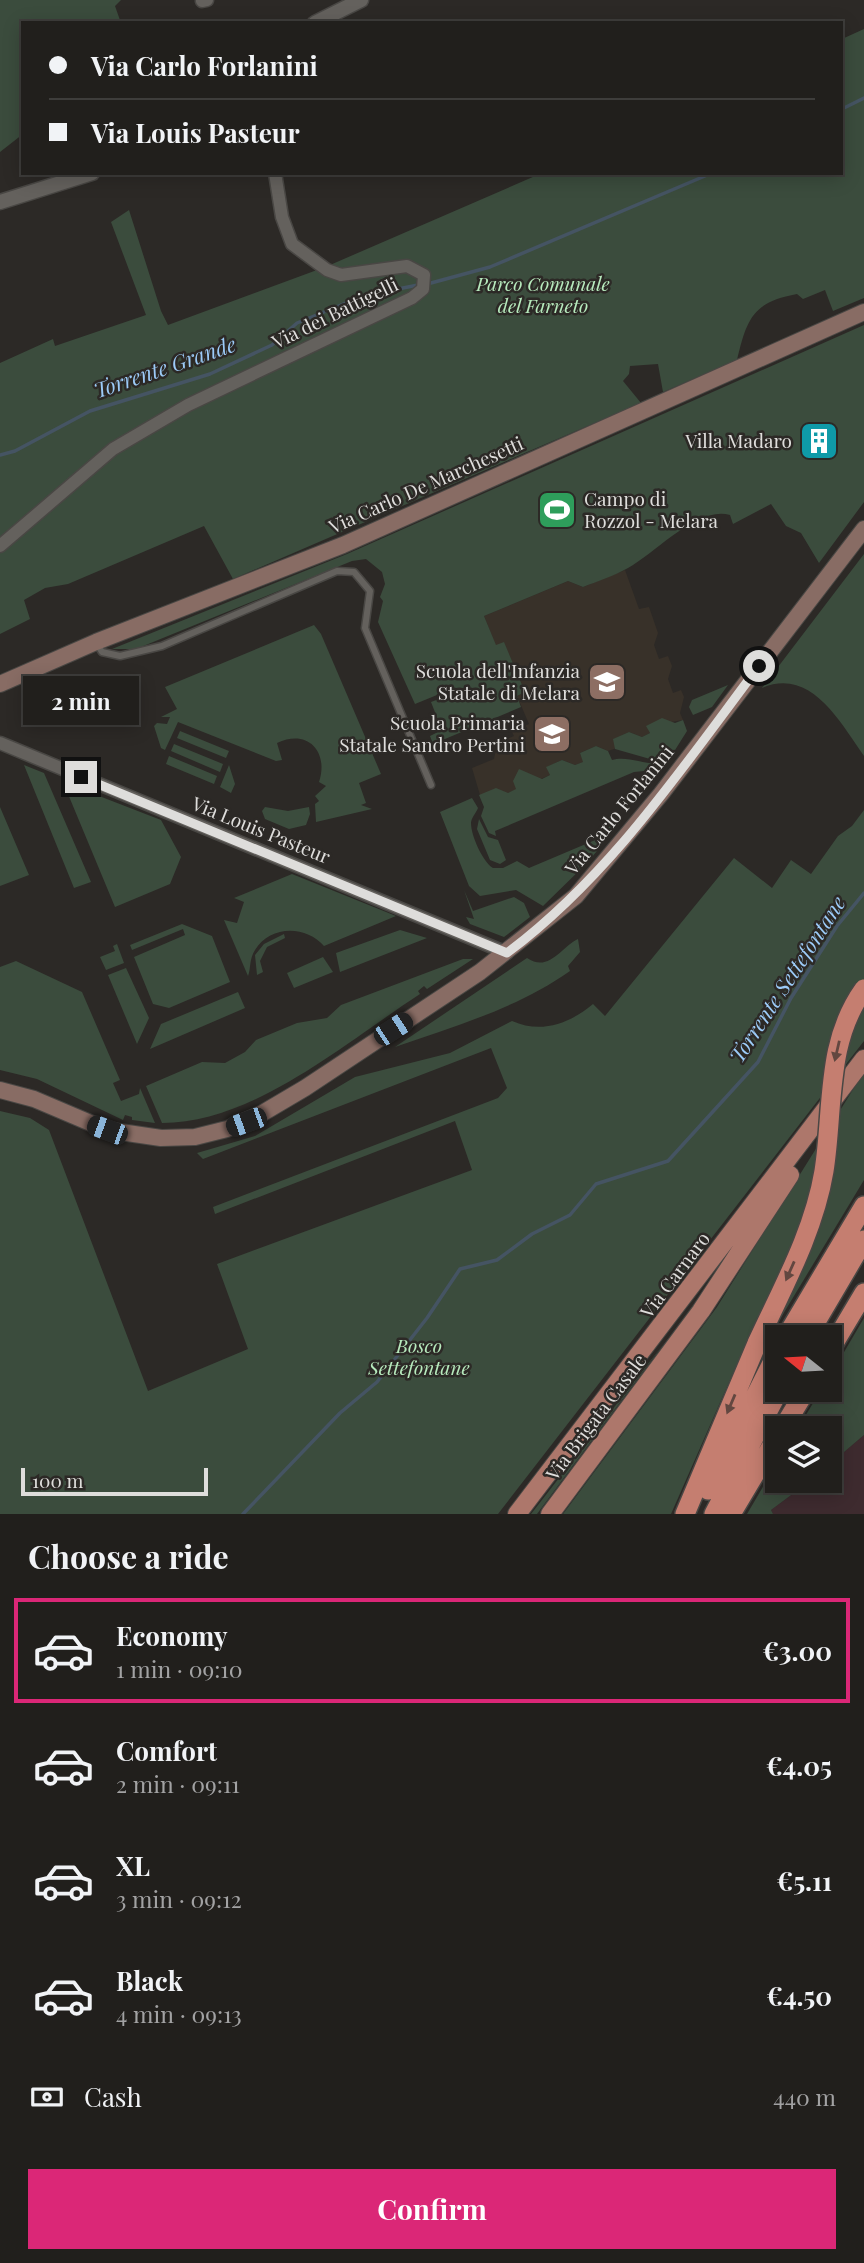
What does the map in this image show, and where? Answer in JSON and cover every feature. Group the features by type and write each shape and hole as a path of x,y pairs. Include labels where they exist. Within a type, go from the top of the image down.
{"highway":[{"path":"685,1514 814,1211 824,1170 837,1049 847,1018 864,989"},
{"path":"813,1325 858,1238 864,1206"},
{"path":"795,1325 858,1238"},
{"path":"842,1330 864,1293"},
{"path":"696,1514 765,1377"},
{"path":"715,1514 773,1402"},
{"path":"730,1514 765,1457"}],"main road":[{"name":"Via Carlo De Marchesetti","path":"0,684 96,642 343,545 864,312"},
{"name":"Via Carlo Forlanini","path":"0,1090 34,1099 86,1123 125,1134 161,1138 209,1134 246,1122 277,1106 507,953 576,896 611,858 864,529"},
{"name":"Via Carnaro","path":"517,1514 680,1304 864,1059"},
{"name":"Via Brigata Casale","path":"550,1514 676,1345 750,1239 792,1173 815,1125"},
{"path":"676,1345 684,1314 680,1304"}],"street":[{"path":"319,21 361,0"},
{"path":"0,201 85,175"},
{"name":"Via dei Battigelli","path":"0,546 113,449 181,409 412,298 423,289 424,275 407,266 341,275 327,270 302,253 292,244 285,230 275,175"},
{"name":"Via Louis Pasteur","path":"0,743 507,953"}],"lane":[{"path":"96,642 102,652 120,656 162,646 337,571 354,572 370,591 365,628 431,785"}],"shaded area":[{"path":"625,570 639,609 649,607 658,633 654,645 659,659 668,656 672,666 668,679 673,693 681,690 684,697 680,713 683,720 647,726 650,733 642,737 629,732 614,739 617,748 608,751 596,746 580,753 584,762 575,765 562,760 547,767 550,775 508,793 480,795 472,768 494,759 497,743 514,736 512,732 529,724 517,696 525,692 504,643 496,646 484,616 568,581 583,587"},
{"path":"864,1435 864,1514 773,1514 771,1510 794,1493 842,1493 842,1454"}],"green space":[{"path":"0,0 121,0 115,6 120,21 21,21 21,136 0,152"},
{"name":"Parco Comunale del Farneto","path":"864,29 864,298 833,311 825,290 803,299 797,294 770,302 754,314 744,333 737,360 663,392 658,364 630,366 629,374 623,381 641,403 233,579 204,526 68,584 45,588 24,600 30,619 0,634 0,553 96,470 128,446 188,411 418,300 431,283 428,271 415,262 344,269 330,265 537,175 843,175 843,39"},
{"path":"129,210 161,311 168,325 317,270 409,271 418,279 418,285 409,294 189,397 106,447 0,538 0,363 53,339 55,346 146,315 111,222"},
{"path":"864,325 864,502 819,563 801,533 786,526 771,504 733,524 730,515 705,517 691,523 617,574 583,587 568,581 484,616 496,645 504,642 525,692 517,696 521,707 433,744 430,736 442,730 431,702 439,699 437,695 415,704 378,622 383,601 380,597 385,584 382,572 366,559 352,561 136,649 112,649 347,554"},
{"path":"864,554 864,756 834,714 809,691 795,685 779,683 762,688"},
{"path":"314,625 321,634 381,774 359,783 366,803 361,805 372,809 316,822 315,804 319,801 315,796 326,786 319,782 321,761 318,753 307,741 288,739 277,743 282,760 276,761 178,722 165,750 161,748 154,726 157,723 167,724 170,717 161,717 177,709 165,687"},
{"path":"728,685 712,707 693,715 689,707 692,700"},
{"path":"662,718 675,723 683,720 687,731 670,758 650,759 615,749 613,739 629,732 642,737 650,733 646,726"},
{"path":"180,731 229,751 226,758 177,738"},
{"path":"174,744 223,764 220,772 171,751"},
{"path":"596,746 608,751 612,760 665,764 659,766 654,778 644,771 634,772 495,831 496,836 489,833 481,816 484,807 479,795 496,788 508,793 516,789 513,781 519,769 542,779 550,775 546,767 562,760 575,765 583,762 580,753"},
{"path":"169,756 217,776 214,784 166,764"},
{"path":"24,765 44,773 91,882 74,888"},
{"path":"229,765 235,784 231,793 220,787"},
{"path":"63,782 161,820 181,857 170,884 115,907"},
{"path":"472,798 478,808 471,821 473,835 482,855 493,868 503,868 517,861 529,868 600,838 611,824 618,821 620,823 587,863 543,906 516,890 480,896 469,886 440,812"},
{"path":"0,807 29,875 0,886"},
{"path":"265,807 288,811 309,807 310,814 306,825 289,829 265,819 262,811"},
{"name":"Bosco Settefontane","path":"864,810 864,1041 498,1514 0,1514 0,1111 30,1118 49,1130 148,1391 248,1349 217,1264 472,1170 455,1121 215,1214 213,1207 498,1098 507,1088 491,1048 203,1159 197,1153 255,1136 355,1077 450,1053 512,1021 534,1027 554,1025 574,1017 593,1004 605,1016 734,858 772,888 791,860 811,874 838,836 852,826"},
{"path":"479,819 488,837 498,840 506,860 500,864 490,860 477,829"},
{"path":"292,874 396,916 324,946 308,934 298,931 279,932 262,942 253,953 248,976 224,920 237,923 244,902 234,898"},
{"path":"464,890 473,911 514,897 524,903 530,917 504,937 470,924 466,917 474,919"},
{"path":"182,924 212,936 230,982 169,1008 153,1004 134,957 185,935 183,929 132,950 130,945"},
{"path":"400,930 427,938 340,972 336,953"},
{"path":"284,934 285,938 267,947 260,961 263,972 257,975 255,955 264,944"},
{"path":"578,939 580,952 568,966 570,971 550,984 486,1015 395,1047 527,958 535,962 548,961"},
{"path":"117,944 124,963 106,970 100,957 115,951 113,946"},
{"path":"323,957 333,972 294,988 287,973"},
{"path":"463,959 473,959 427,989 424,986 418,991 420,994 330,1056 265,1095 231,1110 196,1119 162,1123 146,1086 202,1062 225,1063 245,1052 256,1040 297,1023 327,1018 341,1005"},
{"path":"16,961 82,992 120,1080 113,1083 121,1101 139,1094 140,1088 155,1123 132,1120 132,1117 125,1115 123,1120 37,1079 0,1070 0,967"},
{"path":"126,968 149,1018 137,1044 108,975"},
{"path":"238,992 245,1008 150,1049 161,1024"},
{"path":"864,1072 864,1180 776,1325 765,1325 765,1344 748,1339 671,1514 563,1514 717,1307"},
{"path":"864,1318 864,1435 842,1454 842,1416 805,1416 814,1402 842,1402 842,1356"},
{"path":"665,1342 537,1514 531,1514"},
{"path":"765,1483 765,1493 794,1493 771,1510 773,1514 747,1514"}],"waterway":[{"name":"Torrente Grande","path":"843,108 864,98"},
{"name":"Torrente Grande","path":"431,283 490,267 707,175"},
{"name":"Torrente Grande","path":"0,455 15,451 90,411 210,374 272,345 297,323 363,296 418,285"},
{"name":"Torrente Settefontane","path":"243,1514 340,1413 377,1382 427,1318 460,1269 497,1260 532,1234 570,1215 596,1184 668,1161 758,1062 791,998 837,926 864,893"}],"place":[{"name":"Villa Madaro","path":"819,441"},
{"name":"Campo di Rozzol - Melara","path":"557,510"},
{"name":"Scuola dell'Infanzia Statale di Melara","path":"607,682"},
{"name":"Scuola Primaria Statale Sandro Pertini","path":"552,734"}],"route":[{"path":"81,777 507,953 576,896 611,858 759,666"}]}
